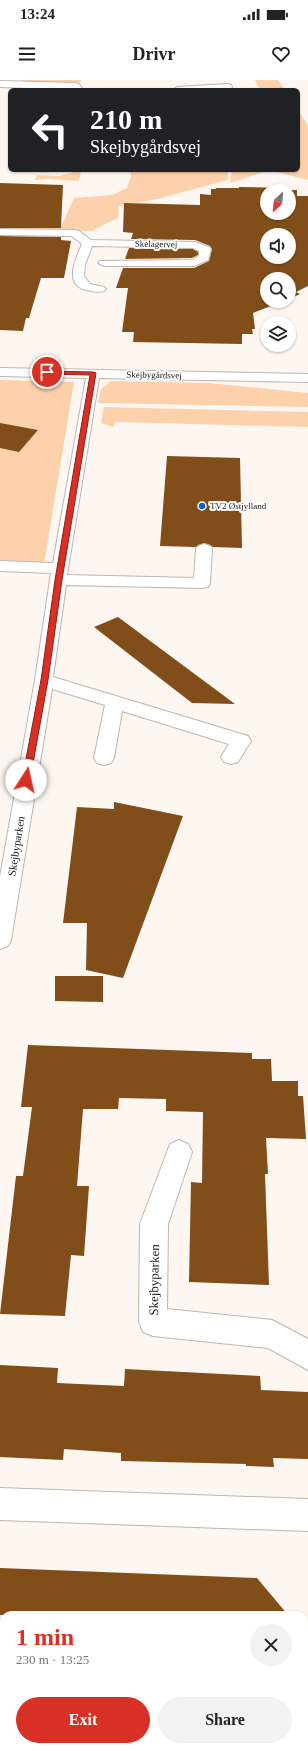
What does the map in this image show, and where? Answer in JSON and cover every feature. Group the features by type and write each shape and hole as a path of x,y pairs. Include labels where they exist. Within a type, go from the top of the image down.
{"street":[{"path":"0,85 79,87"},
{"path":"211,88 228,87"},
{"path":"0,232 75,233 88,243 78,273 79,279 84,285 100,289"},
{"name":"Skelagervej","path":"88,243 195,245 205,249 204,258 194,263 104,263"},
{"name":"Skejbygårdsvej","path":"0,372 308,378"},
{"name":"Skejbyparken","path":"0,940 44,680 93,373"},
{"path":"0,566 60,574 202,583 204,549"},
{"path":"44,680 115,701 236,749"},
{"path":"104,758 115,701"},
{"name":"Skejbyparken","path":"179,1152 154,1224 153,1322 272,1334 308,1355"},
{"path":"0,1504 308,1515"}],"shaded area":[{"path":"21,80 81,80 81,82 70,87 71,88 20,88"},
{"path":"255,80 278,80 284,88 259,88"},
{"path":"300,114 308,125 308,180 277,172 300,172"},
{"path":"81,172 79,181 47,179 35,180 37,175 59,176"},
{"path":"130,172 228,172 228,180 157,199 119,206 118,218 91,231 8,230 24,226 61,227 74,198 112,195 127,188 131,176"},
{"path":"232,172 263,172 230,183"},
{"path":"0,380 74,382 44,564 0,562"},
{"path":"111,381 209,383 308,393 308,407 98,403 101,389"},
{"path":"104,407 308,412 308,427 115,422 113,427 101,423"}],"building":[{"path":"0,183 63,185 61,228 0,228"},
{"path":"260,187 260,220 296,220 296,190 297,196 308,196 308,286 296,292 296,272 260,272 260,308 266,308 253,313 255,329 252,329 253,334 242,334 242,344 133,342 134,332 122,332 128,288 116,288 123,268 194,268 209,261 212,249 210,246 195,240 131,239 133,233 123,232 124,203 200,205 200,194 211,195 211,189"},
{"path":"0,236 61,237 61,240 71,241 64,278 41,278 29,318 26,318 23,331 0,330"},
{"path":"129,248 193,249 198,252 198,255 192,258 125,259"},
{"path":"0,423 38,430 19,452 0,448"},
{"name":"TV2 Østjylland","path":"167,456 240,458 242,548 213,547 204,543 196,547 160,546"},
{"path":"118,617 235,704 192,703 94,627"},
{"path":"114,802 183,816 123,978 86,970 87,923 63,923 77,807 114,809"},
{"path":"55,976 103,976 103,1002 55,1001"},
{"path":"28,1045 252,1053 252,1059 271,1059 272,1081 298,1081 298,1096 303,1096 306,1139 266,1138 268,1174 265,1174 269,1285 189,1282 191,1182 202,1183 203,1112 166,1111 166,1099 119,1098 118,1109 83,1109 77,1186 89,1186 84,1256 71,1255 65,1316 0,1314 16,1176 23,1176 32,1107 21,1107"},
{"path":"0,1365 58,1368 57,1383 124,1386 125,1369 260,1376 261,1390 308,1392 308,1459 273,1458 274,1467 246,1466 246,1464 121,1461 121,1453 64,1449 63,1460 0,1457"},
{"path":"0,1568 257,1578 285,1611 0,1611"}],"place":[{"name":"TV2 Østjylland","path":"202,506"}],"route":[{"path":"26,780 44,680 58,580 78,471 93,373 47,372"}]}
